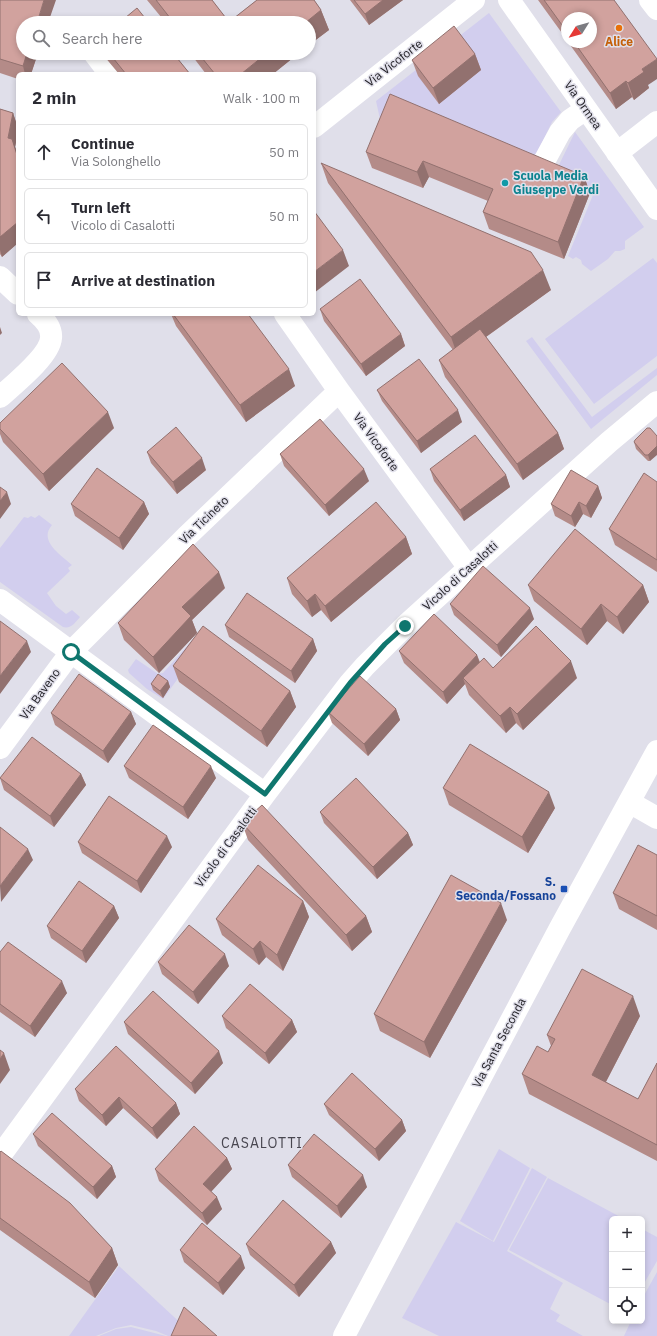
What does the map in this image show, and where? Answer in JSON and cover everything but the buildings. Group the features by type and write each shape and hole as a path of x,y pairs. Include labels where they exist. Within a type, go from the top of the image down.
{"street":[{"name":"Via Vicoforte","path":"316,125 474,0"},
{"name":"Via Ormea","path":"509,0 657,209"},
{"path":"650,0 657,9"},
{"path":"99,60 108,72"},
{"path":"541,167 560,132 570,120 586,109"},
{"path":"617,153 657,122"},
{"path":"0,277 16,292"},
{"path":"0,397 43,356 49,345 51,338 48,326 40,316"},
{"name":"Via Vicoforte","path":"286,316 339,391 469,568"},
{"name":"Via Ticineto","path":"71,652 186,537 339,391"},
{"name":"Vicolo di Casalotti","path":"0,1156 265,794 350,683 390,640 609,442 657,402"},
{"path":"0,600 265,794"},
{"name":"Via Baveno","path":"0,748 71,652"},
{"name":"Via Santa Seconda","path":"344,1336 557,935 657,751"},
{"path":"630,802 657,818"}],"shaded area":[{"path":"489,13 561,112 552,122 532,163 380,119 376,101"},
{"path":"575,132 644,227 625,241 625,249 615,251 608,259 591,271 582,264 581,260 576,257 573,259 568,256 595,190 556,171"},
{"path":"653,258 657,263 657,356 594,404 545,339"},
{"path":"532,337 592,417 657,368 657,375 591,429 526,341"},
{"path":"39,515 52,525 48,531 49,542 57,552 72,565 68,568 70,571 47,593 56,606 66,614 72,610 80,617 73,625 68,627 63,627 0,582 0,548 24,517 28,518 31,516 35,518"},
{"path":"197,635 206,640 163,699 147,689 129,673 128,670 136,659 158,674 163,673"},
{"path":"499,1149 530,1168 493,1241 460,1221"},
{"path":"532,1168 547,1177 507,1251 563,1283 550,1309 560,1315 556,1321 583,1336 439,1336 402,1318 456,1222 494,1242"},
{"path":"548,1178 618,1216 609,1216 609,1303 509,1250"},
{"path":"645,1231 657,1237 657,1261 645,1282"},
{"path":"119,1266 186,1328 183,1336 168,1336 156,1331 131,1325 116,1328 96,1336 69,1336"},
{"path":"657,1272 657,1336 624,1336 630,1324 645,1324 645,1294"},
{"path":"131,1327 166,1336 99,1336 116,1329"}],"place":[{"name":"Alice","path":"619,28"},
{"name":"Scuola Media Giuseppe Verdi","path":"505,183"},
{"name":"S. Seconda/Fossano","path":"564,889"}],"district":[{"name":"CASALOTTI","path":"262,1143"}],"route":[{"path":"71,652 265,794 350,683 385,644 405,626"}]}
